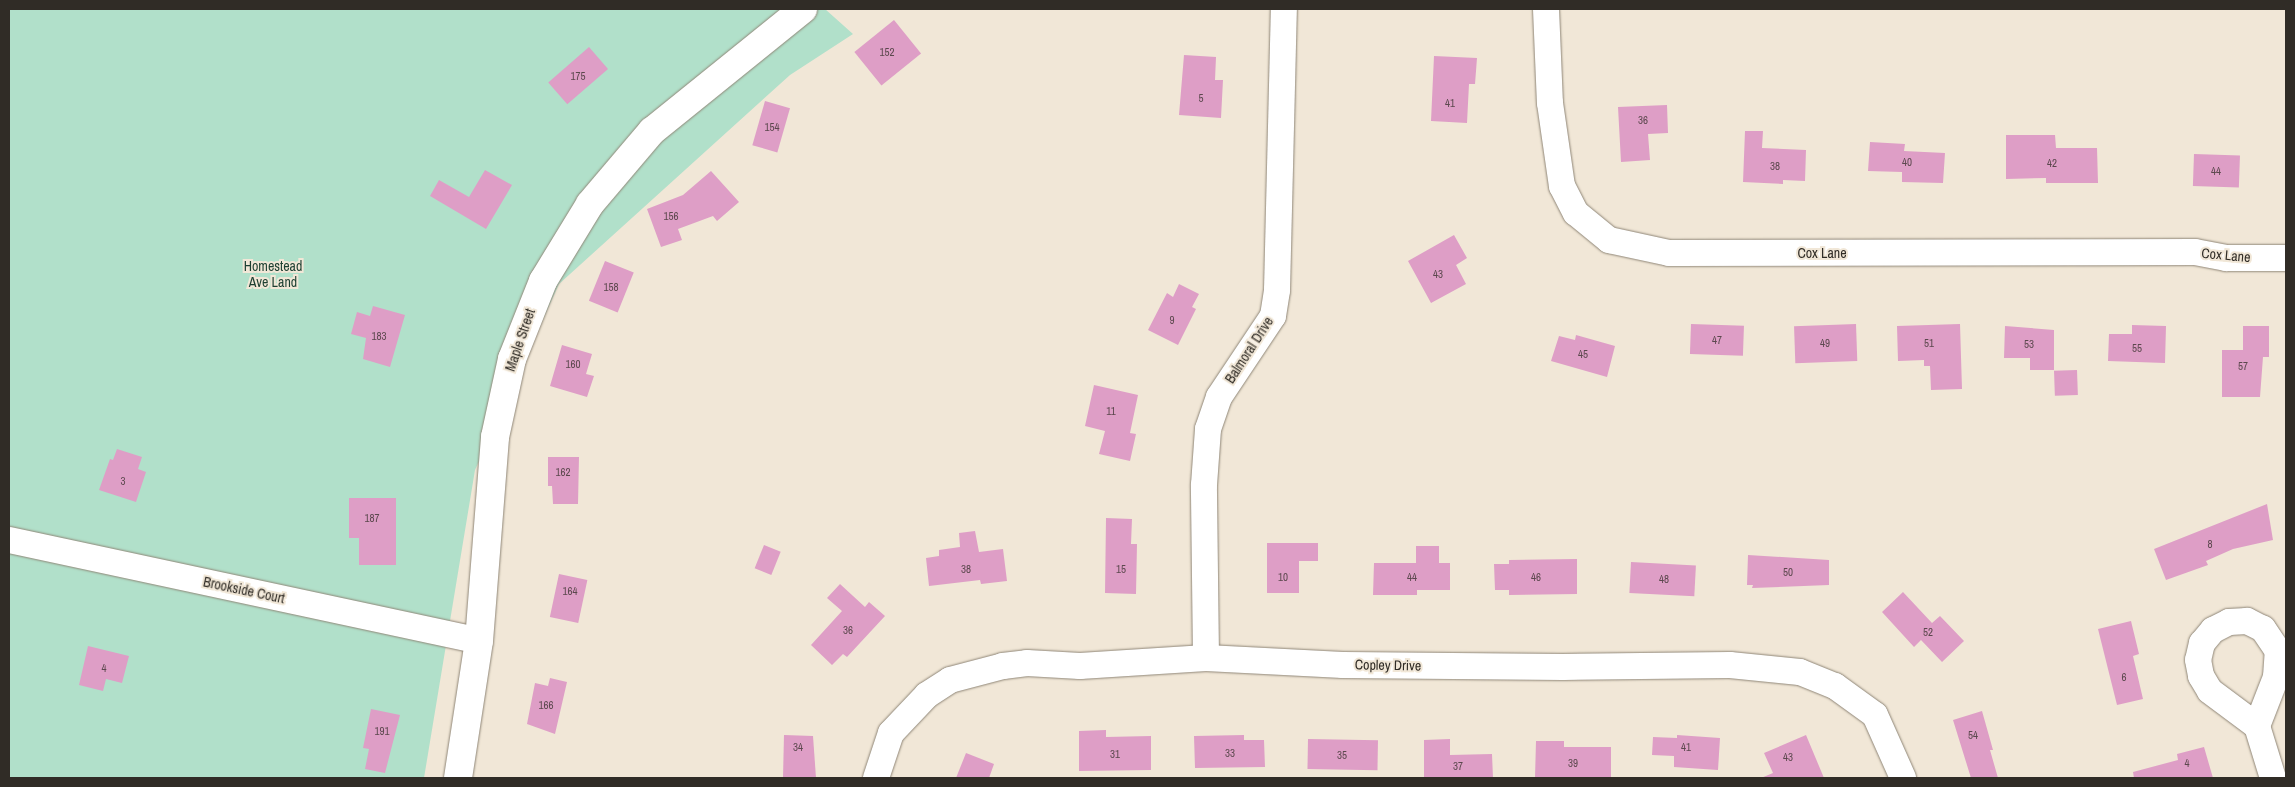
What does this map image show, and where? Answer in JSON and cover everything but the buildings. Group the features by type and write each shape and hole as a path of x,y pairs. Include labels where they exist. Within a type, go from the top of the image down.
{"street":[{"name":"Maple Street","path":"458,778 479,642 497,428 512,359 543,281 590,204 652,130 803,9"},
{"name":"Balmoral Drive","path":"1206,658 1204,485 1208,429 1219,397 1273,316 1277,290 1284,9"},
{"name":"Cox Lane","path":"1546,9 1550,103 1562,186 1576,213 1609,240 1668,253 2195,252 2226,258 2286,258"},
{"name":"Brookside Court","path":"9,540 479,642"},
{"name":"Copley Drive","path":"876,778 891,733 927,695 950,680 1003,666 1027,663 1080,666 1206,658 1343,665 1554,667 1730,664 1800,672 1835,686 1875,715 1903,778"},
{"path":"2257,726 2273,778"}],"green space":[{"name":"Homestead Ave Land","path":"9,9 825,9 853,34 790,75 559,284 475,470 424,778 9,778"}]}
